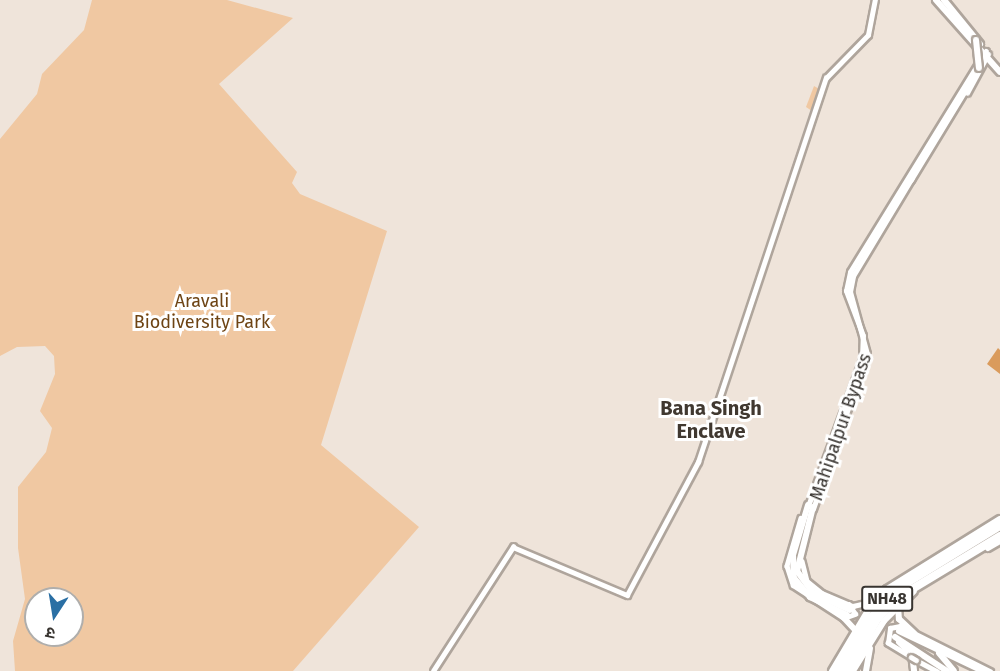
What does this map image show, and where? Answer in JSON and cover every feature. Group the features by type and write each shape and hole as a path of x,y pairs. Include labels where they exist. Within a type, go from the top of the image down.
{"highway":[{"name":"NH48","path":"847,671 879,616 905,592 1000,526"},
{"path":"958,550 975,533"},
{"name":"NH48","path":"839,671 884,601 958,550 1000,536"},
{"path":"898,606 905,592"}],"main road":[{"path":"911,180 977,67 974,40 936,0"},
{"path":"942,0 1000,70"},
{"path":"942,0 986,54"},
{"path":"811,506 797,571 813,592 848,612 855,631"},
{"path":"832,671 876,600 900,579 1000,519"},
{"path":"853,671 872,639 898,606 918,588 1000,541"},
{"path":"898,606 899,619 914,633"},
{"path":"897,635 983,671"},
{"path":"897,635 911,651 914,671"},
{"path":"897,635 947,671"},
{"path":"897,635 943,656 954,671"},
{"path":"866,671 872,639"}],"street":[{"path":"433,671 515,546 619,596 628,594 698,462 826,78 868,35 875,0"},
{"name":"Mahipalpur Bypass","path":"811,506 862,359 863,336 846,291 850,272 986,54"},
{"name":"Mahipalpur Bypass","path":"811,506 867,354 850,292 853,276 986,54"},
{"path":"848,612 876,600"},
{"path":"937,671 914,659 886,637 895,626 914,633 990,671"},
{"path":"970,665 977,671"}],"green space":[{"name":"Aravali Biodiversity Park","path":"92,0 227,0 293,18 219,84 297,172 292,183 300,194 387,231 321,445 419,527 293,671 15,671 13,641 24,602 24,647 84,647 84,587 24,587 24,592 18,548 18,487 46,452 52,428 40,411 55,374 54,356 45,346 17,347 0,356 0,139 37,94 42,74 84,30"},
{"path":"814,86 821,90 812,111 806,107"}],"shaded area":[{"path":"998,348 1000,350 1000,374 987,364"}],"tunnel":[{"path":"847,615 866,624"}],"district":[{"name":"Bana Singh Enclave","path":"711,420"}]}
